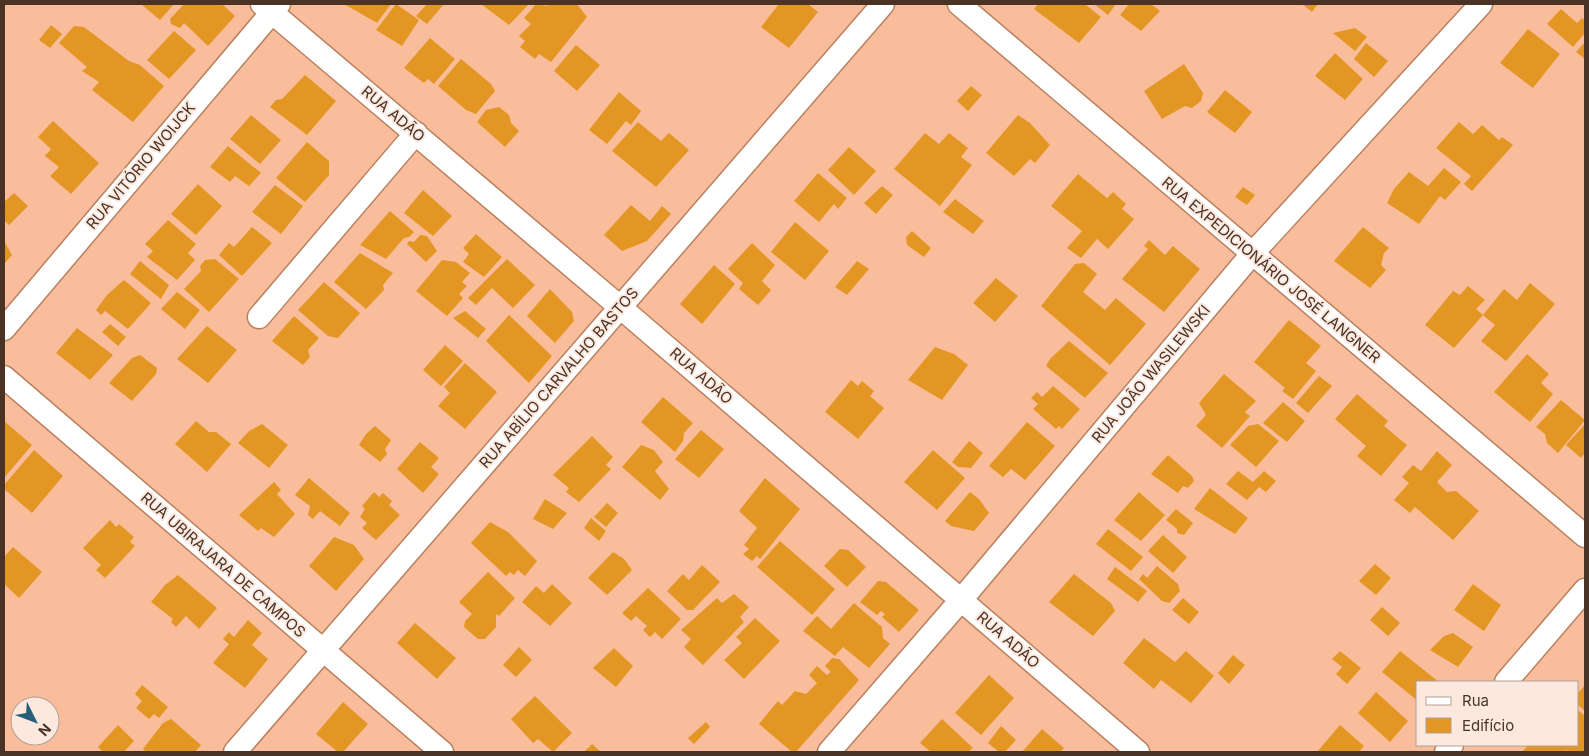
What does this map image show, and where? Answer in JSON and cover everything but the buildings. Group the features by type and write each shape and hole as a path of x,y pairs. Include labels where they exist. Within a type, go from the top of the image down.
{"street":[{"name":"RUA ABÍLIO CARVALHO BASTOS","path":"235,752 883,4"},
{"name":"RUA EXPEDICIONÁRIO JOSÉ LANGNER","path":"959,4 1585,536"},
{"name":"RUA JOÃO WASILEWSKI","path":"829,752 962,600 1252,254 1481,4"},
{"name":"RUA ADÃO","path":"271,6 416,134 1138,752"},
{"name":"RUA VITÓRIO WOIJCK","path":"4,329 271,6"},
{"path":"259,317 416,134"},
{"name":"RUA UBIRAJARA DE CAMPOS","path":"4,377 442,752"},
{"path":"1507,681 1585,590"}]}
